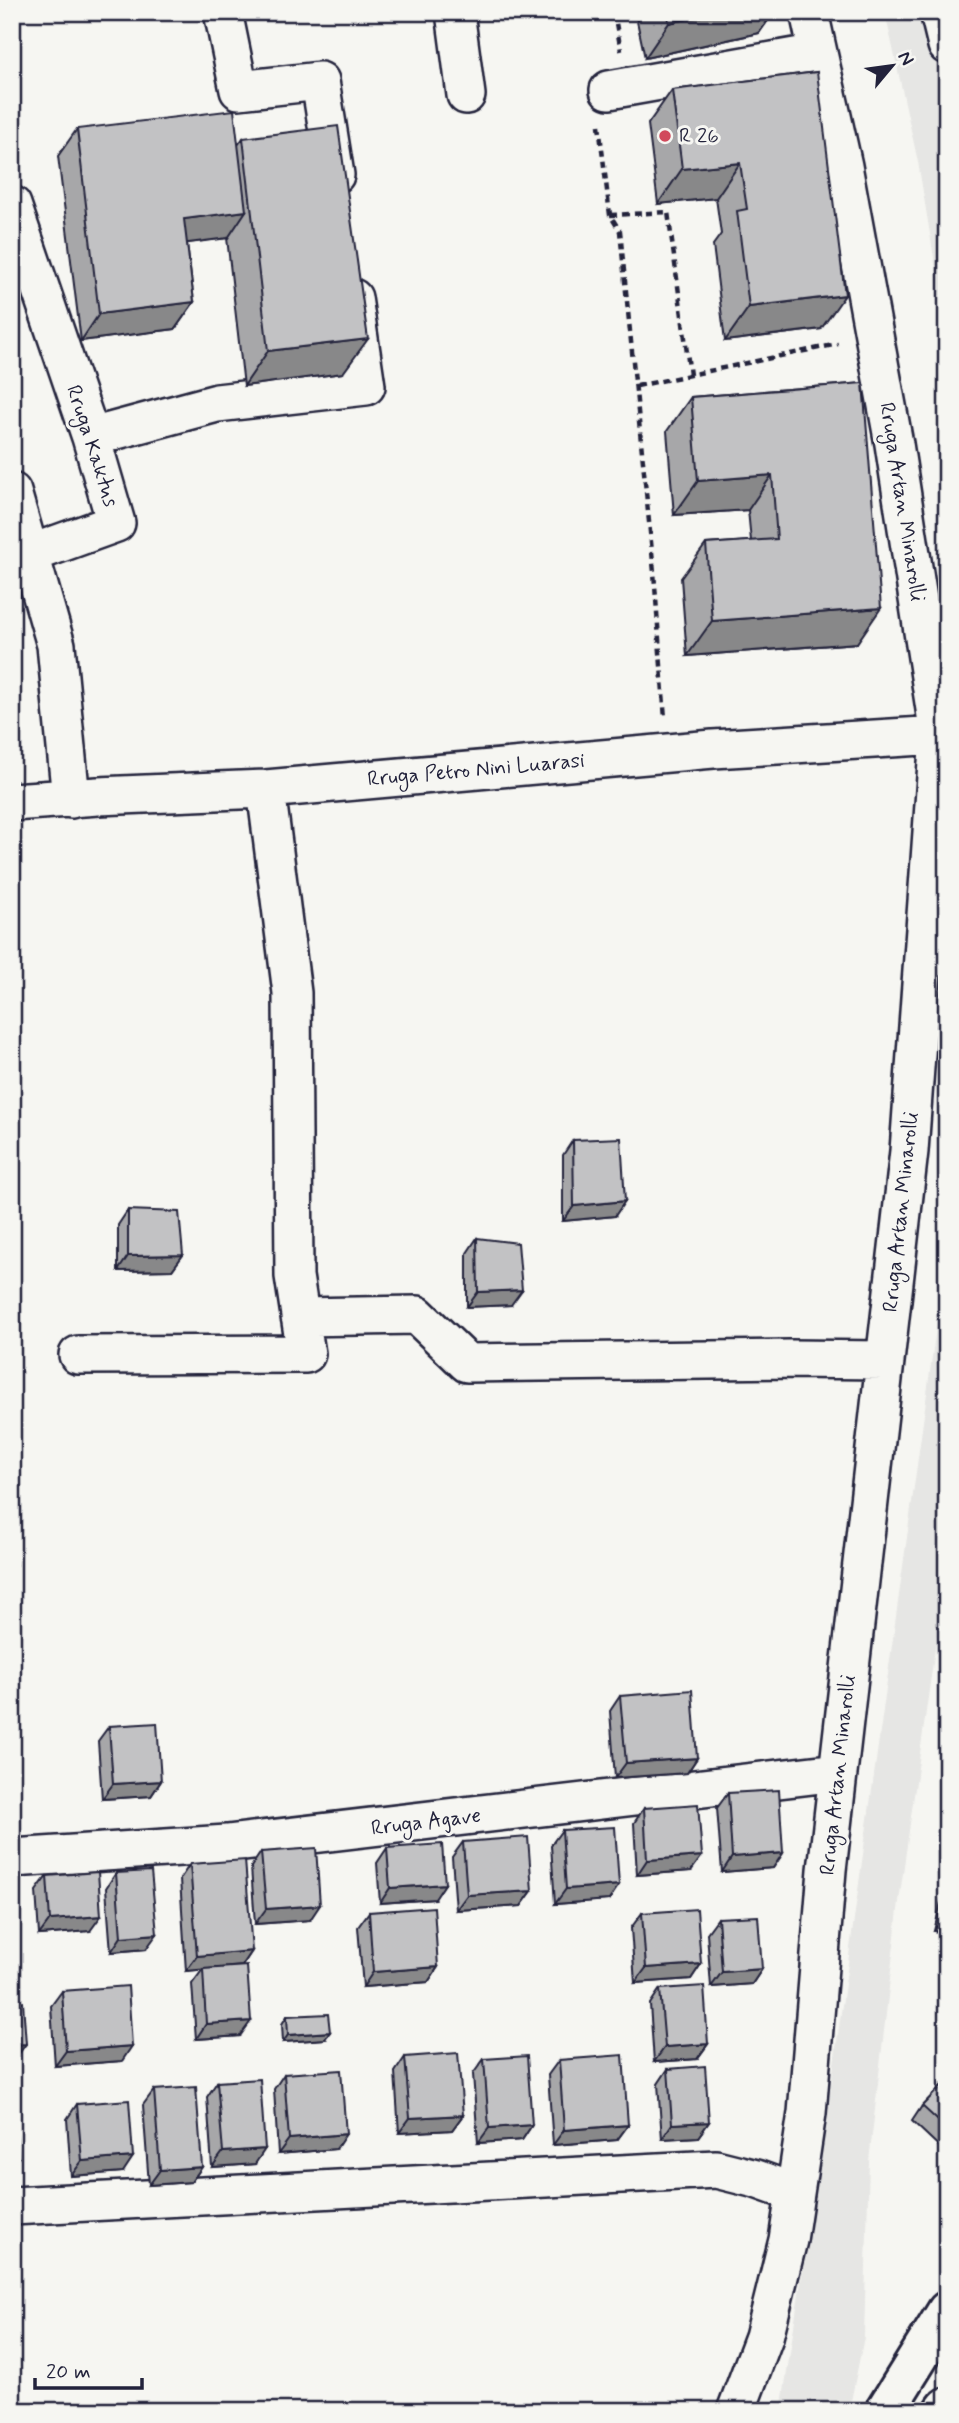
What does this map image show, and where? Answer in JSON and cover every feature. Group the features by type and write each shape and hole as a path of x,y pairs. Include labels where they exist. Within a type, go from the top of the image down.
{"main road":[{"path":"885,2411 947,2311"}],"street":[{"path":"223,12 239,90 320,81 340,208"},
{"path":"455,12 466,95"},
{"name":"Rruga Artan Minarolli","path":"736,2411 764,2337 788,2240 807,2113 827,1870 909,1151 939,734 894,444 843,166 809,12"},
{"path":"939,12 947,45"},
{"path":"609,90 818,53"},
{"name":"Rruga Kaktus","path":"12,205 91,437 116,523 30,554"},
{"path":"91,437 217,403 366,386 348,263"},
{"path":"12,492 56,645 71,799"},
{"name":"Rruga Petro Nini Luarasi","path":"12,803 266,789 668,753 939,734"},
{"path":"78,1354 306,1354 295,1276 292,993 266,789"},
{"path":"300,1317 416,1315 467,1363 884,1360"},
{"name":"Rruga Agave","path":"12,1858 227,1844 838,1772"},
{"path":"12,2206 716,2169 795,2193"}],"path":[{"path":"609,90 595,92 610,215 620,231 668,753"},
{"path":"610,215 668,212 690,375"},
{"path":"636,386 874,337"}],"shaded area":[{"path":"885,12 927,12 947,101 947,336 918,162"},
{"path":"947,1249 947,1564 899,1901 869,2161 864,2337 849,2411 781,2411 831,2085"}],"building":[{"path":"667,12 720,12 669,23"},
{"path":"817,72 845,295 749,307 737,211 747,209 740,163 682,169 672,90"},
{"path":"234,110 246,211 184,219 194,302 99,314 77,129"},
{"path":"338,126 368,339 268,351 243,138"},
{"path":"863,383 881,608 712,621 706,544 777,539 772,475 698,481 691,397"},
{"path":"621,1138 625,1201 574,1206 573,1140"},
{"path":"128,1210 179,1212 183,1255 128,1256"},
{"path":"477,1238 518,1243 522,1290 478,1292"},
{"path":"12,1451 15,1451 18,1494 12,1494"},
{"path":"12,1523 16,1572 12,1573"},
{"path":"12,1629 16,1676 12,1677"},
{"path":"692,1690 697,1758 626,1763 620,1696"},
{"path":"157,1723 161,1781 113,1784 109,1726"},
{"path":"779,1790 783,1853 732,1857 728,1793"},
{"path":"698,1804 702,1856 647,1860 644,1808"},
{"path":"615,1827 619,1885 566,1889 562,1830"},
{"path":"528,1837 532,1891 467,1895 463,1842"},
{"path":"442,1844 445,1884 390,1888 387,1848"},
{"path":"316,1848 320,1905 266,1909 261,1852"},
{"path":"245,1860 252,1951 197,1956 190,1864"},
{"path":"151,1871 157,1934 121,1937 116,1873"},
{"path":"98,1872 101,1916 50,1920 47,1876"},
{"path":"434,1907 438,1967 373,1972 369,1912"},
{"path":"697,1909 701,1964 646,1968 642,1913"},
{"path":"758,1916 762,1969 722,1972 718,1918"},
{"path":"247,1966 251,2021 206,2024 203,1969"},
{"path":"128,1986 132,2046 66,2051 62,1991"},
{"path":"704,1986 708,2044 665,2047 660,1989"},
{"path":"23,2002 26,2044 12,2045 12,2003"},
{"path":"328,2014 330,2032 288,2035 287,2016"},
{"path":"458,2053 463,2115 410,2118 405,2057"},
{"path":"623,2055 628,2125 564,2130 559,2060"},
{"path":"527,2056 532,2125 489,2128 484,2059"},
{"path":"705,2066 709,2122 672,2124 668,2069"},
{"path":"341,2070 346,2134 289,2139 284,2074"},
{"path":"260,2079 265,2149 223,2152 217,2082"},
{"path":"947,2080 947,2129 922,2106"},
{"path":"12,2082 18,2158 12,2158"},
{"path":"196,2087 202,2167 160,2170 154,2090"},
{"path":"129,2100 133,2157 82,2161 77,2104"}],"place":[{"name":"R 26","path":"665,136"}]}
